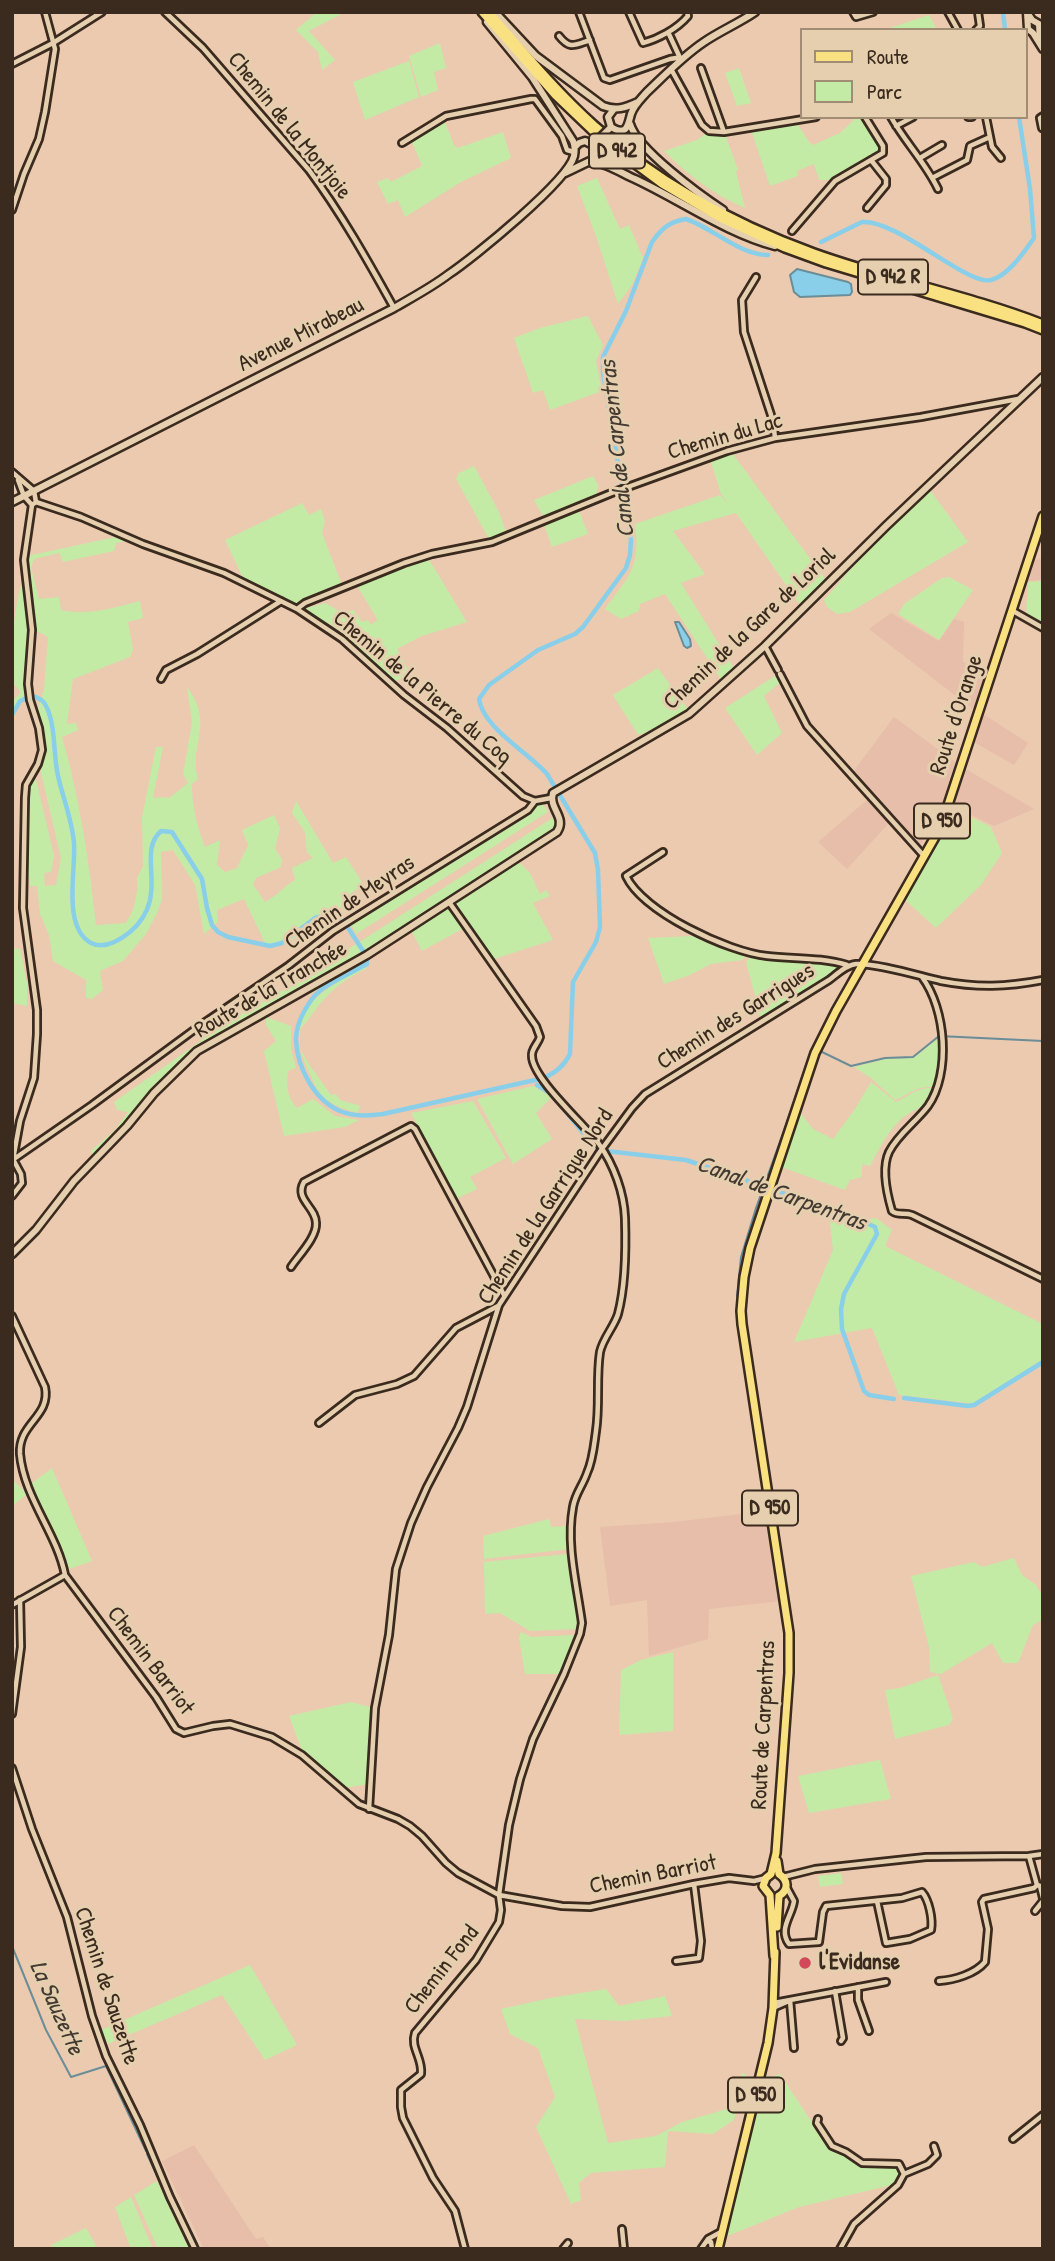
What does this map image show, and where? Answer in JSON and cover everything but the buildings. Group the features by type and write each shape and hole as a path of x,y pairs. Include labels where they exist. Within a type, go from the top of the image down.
{"main road":[{"path":"481,12 531,77 570,136 575,152 586,162 602,164 663,192 759,242 785,248"},
{"name":"D 942","path":"481,12 571,111 621,155 662,184 720,218 785,248 826,263 1043,330"},
{"name":"D 942 R","path":"489,12 566,98 623,149 668,181 746,224 817,254 1043,324"},
{"path":"495,12 545,63 603,106 624,108 638,102"},
{"path":"746,224 688,185 635,136 630,124 638,102 681,60 704,41 755,12"},
{"path":"1027,13 1042,46"},
{"path":"624,108 631,116"},
{"path":"610,128 608,117 614,109"},
{"path":"610,128 626,129 630,124"},
{"path":"564,174 596,155 595,143 610,128"},
{"path":"564,174 579,143 595,143"},
{"name":"Avenue Mirabeau","path":"12,502 394,308 439,282 511,225 564,174"},
{"name":"Chemin de la Gare de Loriol","path":"555,792 678,722 765,646 1043,377"},
{"name":"Route d'Orange","path":"797,1106 824,1032 924,856 946,811 1043,516"},
{"path":"450,902 557,832 561,825 554,807 555,792"},
{"name":"Route de la Tranchée","path":"12,1254 36,1230 74,1181 127,1126 154,1093 197,1051 365,956 450,902"},
{"name":"Route de Carpentras","path":"779,1883 776,1853 789,1674 789,1633 741,1311 750,1248 797,1106"},
{"path":"764,1888 769,1895 779,1883"},
{"name":"D 950","path":"718,2249 762,2072 773,2006 779,1883 764,1888"},
{"name":"D 950","path":"769,1895 774,1956"}],"street":[{"path":"12,210 39,139 55,49 45,12"},
{"path":"12,64 53,43 102,12"},
{"name":"Chemin de la Montjoie","path":"164,12 203,48 309,170 394,308"},
{"path":"579,12 604,78 610,80 676,58 681,60"},
{"path":"629,12 643,43 668,32 684,21 688,16 687,12"},
{"path":"853,12 856,17 873,12"},
{"path":"948,12 957,28"},
{"path":"668,32 681,60"},
{"path":"559,36 565,44 572,46 590,40"},
{"path":"702,68 724,132"},
{"path":"671,69 705,129 717,133 804,119"},
{"path":"402,143 446,116 535,99 562,136 567,150 575,152"},
{"path":"1042,128 1040,118 1043,116"},
{"path":"792,231 835,181 883,153 883,146 866,119"},
{"path":"892,119 901,136 912,145 938,189"},
{"path":"896,126 909,119"},
{"path":"986,119 994,151 1001,158"},
{"path":"932,177 967,160 970,146 990,137"},
{"path":"920,158 942,145"},
{"path":"867,208 886,185 886,179 871,160"},
{"path":"886,185 892,187"},
{"path":"756,277 742,300 744,332 773,421 775,438"},
{"name":"Chemin du Lac","path":"297,609 305,603 404,563 432,554 492,542 695,461 775,438 921,417 1018,399"},
{"path":"12,472 33,492 34,503 24,561 33,630 28,673 29,696 39,728 42,750 38,764 26,785 22,886 37,1010 37,1034 34,1078 20,1121 14,1159 23,1179 20,1188 12,1196"},
{"path":"18,479 24,496 34,503"},
{"name":"Chemin de la Pierre du Coq","path":"34,503 81,517 143,544 224,573 297,609 342,639 395,688 447,728 516,790 529,800 535,801"},
{"path":"161,679 166,670 282,601"},
{"path":"1012,610 1043,628"},
{"path":"765,646 807,726 924,856"},
{"path":"535,801 555,792"},
{"name":"Chemin de Meyras","path":"14,1159 345,924 528,810 535,801"},
{"path":"663,852 626,876 640,895 664,914 709,939 765,956 833,961 847,965"},
{"path":"450,902 536,1026 540,1037 532,1056 541,1078 602,1149 623,1200 622,1293 614,1325 600,1353 598,1416 592,1456 572,1512 572,1553 582,1623 564,1674 533,1739 520,1779 509,1825 499,1895"},
{"name":"Chemin des Garrigues","path":"632,1108 645,1094 829,980 847,965 863,964 956,983 1006,987 1043,980"},
{"path":"922,976 934,1000 943,1041 941,1076 928,1105 888,1153 886,1175 892,1211 899,1215 912,1215 1043,1279"},
{"name":"Chemin de la Garrigue Nord","path":"369,1808 375,1708 390,1635 396,1569 411,1523 467,1407 499,1305 632,1108"},
{"path":"291,1267 316,1226 314,1215 301,1195 304,1182 411,1126 432,1159 504,1296"},
{"path":"319,1423 359,1393 397,1384 414,1376 456,1328 499,1305"},
{"path":"12,1316 47,1395 43,1411 23,1435 20,1456 65,1575 12,1605"},
{"name":"Chemin Barriot","path":"65,1575 179,1731 184,1733 230,1724 272,1737 302,1755 359,1804 410,1826 446,1863 473,1882 499,1895 562,1906 590,1907 729,1878 779,1883"},
{"path":"12,1714 21,1647 20,1600"},
{"name":"Chemin de Sauzette","path":"12,1768 32,1829 67,1917 92,2016 106,2056 195,2249"},
{"path":"877,1901 886,1943 910,1939 931,1930 933,1925 926,1896 922,1892 902,1898 826,1906 822,1912 819,1942 794,1945 786,1942 785,1925 794,1905 792,1896 779,1883 796,1875 815,1869 926,1857 1043,1854"},
{"path":"1029,1856 1043,1900 1035,1911"},
{"path":"754,1881 764,1888"},
{"path":"676,1961 699,1958 701,1941 694,1884"},
{"path":"939,1981 948,1981 975,1971 985,1962 988,1929 982,1902 984,1899 1034,1888 1037,1885"},
{"name":"Chemin Fond","path":"465,2249 455,2211 433,2179 403,2118 400,2097 401,2090 421,2074 413,2041 415,2033 488,1943 499,1922 499,1895"},
{"path":"773,2006 783,2001 886,1982"},
{"path":"858,1987 858,2000 869,2031"},
{"path":"774,1991 783,2001"},
{"path":"835,1991 843,2038 841,2041"},
{"path":"773,2006 790,2000"},
{"path":"790,2000 794,2048"},
{"path":"1013,2139 1043,2115"},
{"path":"818,2119 817,2123 832,2146 862,2163 898,2165 904,2174"},
{"path":"841,2249 854,2224 898,2186 904,2174 929,2164 937,2155 933,2146"},
{"path":"622,2229 624,2249"},
{"path":"701,2249 706,2241 722,2231"},
{"path":"706,2241 711,2242 712,2249"},
{"path":"563,2249 568,2243"}],"shaded area":[{"path":"1043,559 1043,580 1026,581 1032,560"},
{"path":"891,613 939,641 954,619 964,622 963,662 986,673 974,710 869,629"},
{"path":"983,714 1028,743 1014,765 974,742"},
{"path":"894,717 958,764 943,808 920,846 853,772"},
{"path":"964,768 1034,809 994,826 953,806"},
{"path":"868,799 889,823 847,869 818,842"},
{"path":"767,1511 781,1601 709,1609 708,1639 649,1656 647,1600 610,1606 600,1527"},
{"path":"194,2145 256,2239 263,2237 271,2249 204,2249 162,2161"}],"green space":[{"path":"317,12 345,12 309,31 335,60 322,70 318,52 296,30"},
{"path":"929,15 936,28 890,28"},
{"path":"440,43 446,68 434,72 438,90 421,97 409,56"},
{"path":"409,61 419,97 365,120 353,82"},
{"path":"739,68 751,103 737,106 725,73"},
{"path":"855,119 864,119 882,147 882,152 834,180 819,180 814,164 797,171 798,176 770,186 751,130 798,125 813,145 840,133"},
{"path":"445,122 454,145 458,148 503,132 511,158 461,182 405,217 398,200 388,204 377,182 388,178 391,182 422,166 412,142 417,136"},
{"path":"705,134 725,134 738,170 736,172 745,208 702,184 664,151 697,140"},
{"path":"597,178 620,229 629,225 643,258 632,285 618,304 577,186"},
{"path":"588,316 603,345 596,361 602,391 550,410 543,390 533,393 514,338 540,328"},
{"path":"732,453 826,580 800,605 736,513 673,531 705,574 681,583 735,670 722,681 665,594 640,604 639,611 621,619 605,609 631,570 636,551 635,524 720,495 729,505 721,494 710,459"},
{"path":"474,466 499,512 506,531 489,539 456,479 459,473"},
{"path":"593,476 598,485 596,497 544,518 534,500"},
{"path":"930,490 968,542 850,612 837,614 827,607 824,600 877,539"},
{"path":"302,503 309,515 321,509 325,521 322,533 342,585 298,605 244,580 225,540"},
{"path":"578,508 588,534 552,547 543,522"},
{"path":"120,536 131,540 116,543 114,551 63,562 59,553 34,559 31,568 39,599 59,597 61,610 91,612 140,601 143,618 128,622 133,649 130,657 73,679 67,724 76,723 78,730 62,737 83,831 96,925 126,923 133,910 137,878 143,866 142,817 156,747 163,747 153,798 169,798 188,783 183,774 192,723 187,687 195,700 200,723 196,755 198,779 192,784 194,809 205,847 220,840 217,865 225,872 237,868 248,845 242,830 274,815 280,828 275,849 282,859 281,867 256,878 253,884 265,902 295,880 292,868 313,858 307,852 305,832 292,813 296,801 333,863 346,857 367,890 363,893 358,889 346,896 349,904 323,916 290,941 275,946 266,945 244,899 217,910 218,922 204,934 195,885 173,850 161,852 162,899 158,911 146,934 123,961 100,971 103,990 92,999 86,998 86,980 53,961 49,935 40,914 37,886 30,886 30,879 25,878 26,790 35,775 54,856 51,872 44,873 45,886 56,885 61,858 39,764 44,744 37,713 44,689 48,637 35,630 26,561 27,557 32,555"},
{"path":"428,558 467,622 422,636 397,649 409,672 395,682 338,629 303,609 325,603 343,613 353,610 362,622 368,620 371,625 377,620 379,622 356,584"},
{"path":"24,577 29,626 25,695 12,710 12,702 21,692 12,682 12,655 15,616"},
{"path":"949,577 973,590 939,640 898,614 904,604 942,578"},
{"path":"1043,581 1043,625 1026,615 1028,582"},
{"path":"658,668 689,711 666,727 638,735 613,695"},
{"path":"778,674 781,682 764,696 782,733 757,755 725,708"},
{"path":"542,802 548,812 356,934 351,924 443,868"},
{"path":"951,807 991,827 1002,853 981,885 936,928 904,899 942,831"},
{"path":"554,817 558,822 552,831 362,955 211,1040 93,1157 91,1151 115,1130 128,1112 117,1110 114,1102 232,1019 294,984"},
{"path":"519,862 530,873 540,894 546,890 550,896 533,903 553,940 494,959 455,902"},
{"path":"448,905 464,928 422,951 411,930"},
{"path":"693,936 747,955 742,960 711,964 664,984 648,938"},
{"path":"12,948 20,949 27,983 27,1006 12,1003"},
{"path":"751,955 764,959 831,963 839,966 839,969 761,1019 746,962"},
{"path":"367,968 338,986 321,1002 300,1029 300,1046 299,1035 300,1026 315,999 339,981"},
{"path":"266,1017 291,1026 291,1049 296,1068 288,1071 287,1086 291,1100 297,1108 313,1099 335,1116 359,1120 345,1127 284,1136 264,1051 276,1041 266,1025"},
{"path":"939,1038 938,1077 934,1087 917,1089 895,1100 854,1067 885,1059 913,1058"},
{"path":"301,1049 331,1095 336,1094 340,1100 361,1106 357,1113 335,1105 321,1095 305,1064"},
{"path":"871,1082 896,1102 918,1090 934,1088 926,1105 898,1122 870,1166 862,1164 862,1177 850,1180 845,1190 781,1167 799,1111 813,1129 833,1139"},
{"path":"533,1086 550,1096 536,1113 552,1139 513,1164 477,1099"},
{"path":"473,1101 506,1158 470,1177 477,1189 456,1199 411,1113"},
{"path":"829,1214 857,1221 876,1218 892,1230 885,1246 1043,1324 1043,1359 975,1403 967,1403 899,1395 872,1328 794,1342 833,1250"},
{"path":"52,1468 92,1561 66,1570 31,1484"},
{"path":"12,1479 27,1494 12,1506"},
{"path":"549,1519 551,1527 567,1526 569,1549 484,1559 483,1536"},
{"path":"567,1554 570,1557 579,1629 530,1631 500,1613 485,1614 484,1562"},
{"path":"1014,1558 1022,1575 1036,1585 1043,1596 1041,1621 1033,1625 1018,1663 1003,1663 992,1643 941,1674 930,1672 929,1647 911,1576 974,1562 982,1567"},
{"path":"521,1632 531,1637 573,1635 576,1639 562,1674 525,1674 519,1637"},
{"path":"673,1652 673,1731 619,1735 621,1670 641,1660"},
{"path":"938,1675 953,1718 949,1725 895,1739 885,1690 900,1688"},
{"path":"351,1702 373,1708 369,1784 344,1788 303,1753 289,1716"},
{"path":"880,1760 891,1799 809,1813 798,1776"},
{"path":"841,1873 843,1884 820,1887 818,1876"},
{"path":"250,1965 297,2045 265,2060 222,1995 108,2044 101,2030"},
{"path":"606,1989 619,2006 665,1996 672,2016 624,2021 575,2019 608,2143 656,2136 682,2122 727,2109 742,2073 746,2075 734,2120 713,2134 668,2131 665,2167 591,2173 579,2183 581,2200 571,2204 536,2127 555,2097 538,2048 510,2034 501,2009"},
{"path":"780,2074 829,2148 859,2165 896,2166 901,2176 896,2184 799,2207 725,2237 764,2075 771,2077"},
{"path":"157,2181 189,2249 158,2249 134,2195"},
{"path":"131,2197 153,2249 131,2249 115,2207"},
{"path":"86,2228 98,2249 52,2249 51,2245"}],"water":[{"path":"797,269 848,282 852,292 850,295 800,297 794,292 790,275"},
{"path":"675,622 679,622 690,639 691,646 684,646"}],"waterway":[{"name":"Canal de Carpentras","path":"1003,12 1005,28"},
{"name":"Canal de Carpentras","path":"821,242 862,222 877,224 966,273 980,279 997,278 1015,263 1034,238 1019,119"},
{"name":"Canal de Carpentras","path":"12,715 20,701 31,696 43,701 50,716 58,776 74,843 73,912 76,925 91,943 107,945 117,941 130,932 142,918 149,904 151,851 154,840 161,831 172,832 202,879 212,925 218,932 228,937 270,946 282,943 315,918 333,913 341,917 367,957 367,964 317,994 309,1003 297,1029 297,1050 304,1071 315,1091 331,1106 351,1114 383,1114 544,1078 562,1065 570,1054 573,982 596,942 600,927 598,870 595,853 547,774 497,730 482,710 479,699 489,685 538,650 575,634 583,627 626,568 631,540 603,373 603,357 626,311 652,242 666,226 686,219 747,251 768,255"},
{"path":"849,981 857,967"},
{"path":"815,1046 831,1013"},
{"path":"820,1051 851,1066 885,1058 913,1057 939,1036 1043,1041"},
{"path":"737,1296 741,1257 808,1064"},
{"name":"Canal de Carpentras","path":"537,1085 552,1094 597,1148"},
{"name":"Canal de Carpentras","path":"606,1151 686,1160 875,1227 877,1234 844,1294 841,1309 842,1329 864,1391 869,1395 894,1399"},
{"name":"Canal de Carpentras","path":"904,1398 974,1405 1043,1362"},
{"name":"La Sauzette","path":"12,1946 46,2030 71,2077 106,2066 146,2151"},
{"path":"147,2154 191,2249"},
{"name":"La Sauzette","path":"163,2174 197,2244"}],"place":[{"name":"l'Evidanse","path":"805,1963"}]}
